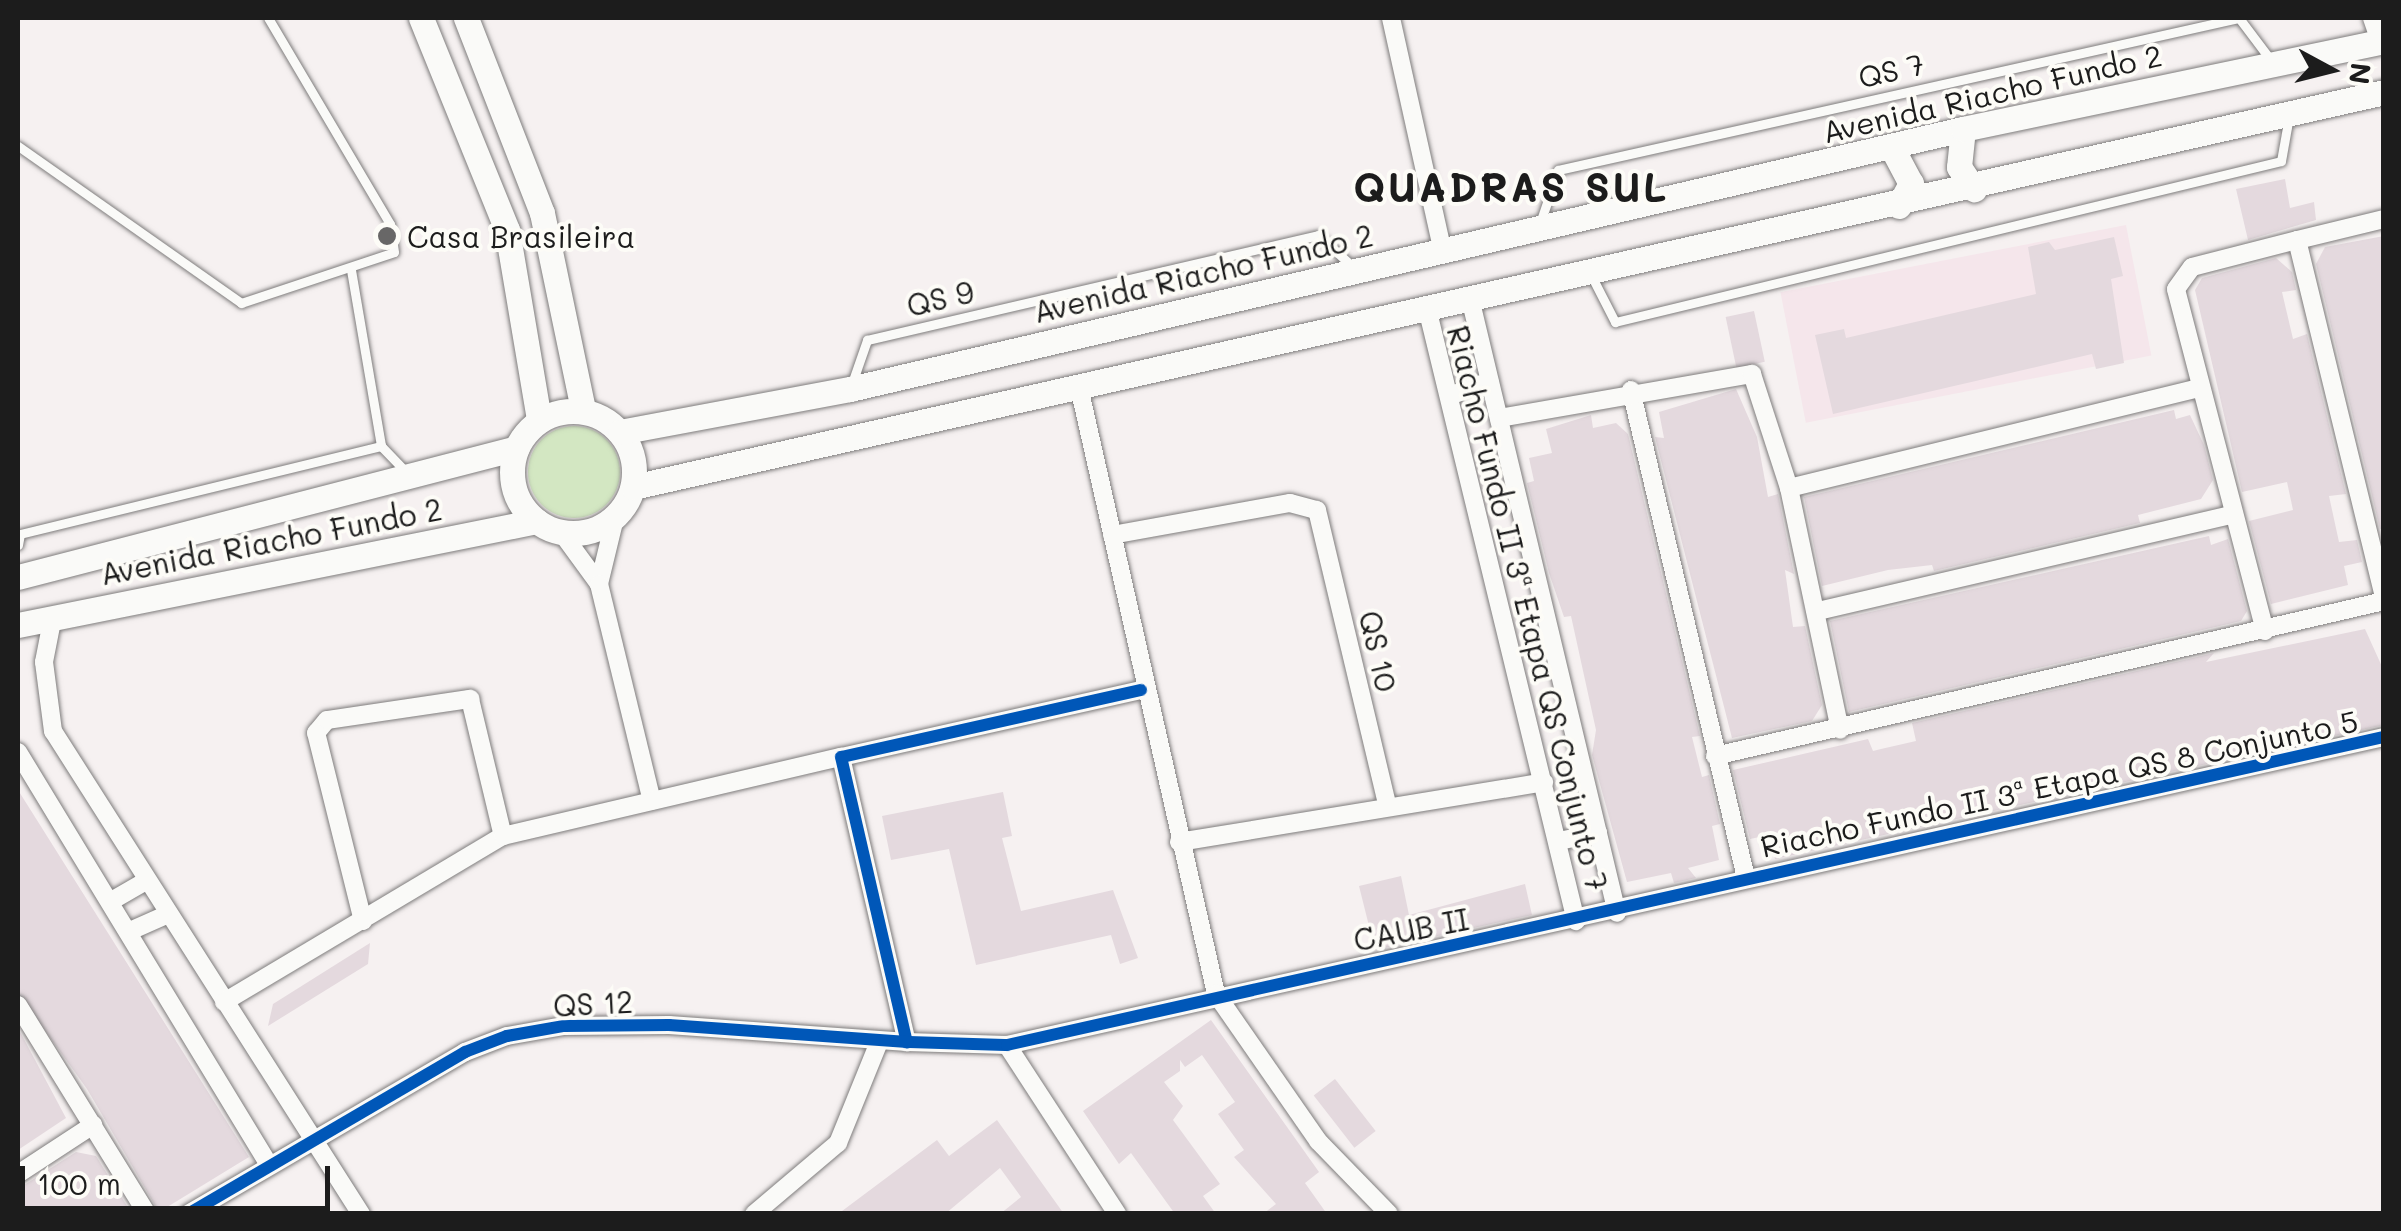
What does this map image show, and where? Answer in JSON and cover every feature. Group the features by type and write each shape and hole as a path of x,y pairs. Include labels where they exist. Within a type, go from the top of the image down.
{"main road":[{"path":"421,18 506,230 539,420"},
{"path":"466,18 542,213 582,410"},
{"name":"Avenida Riacho Fundo 2","path":"620,432 850,389 1355,269 1443,253 1892,148 1963,128 2275,66 2378,33"},
{"path":"633,487 1470,298 1900,206 2384,92"},
{"path":"1963,128 1958,167 1974,189"},
{"path":"1892,148 1910,183 1900,206"},
{"path":"582,410 620,432 630,448 633,487 615,518 561,532 537,522 514,488 517,448 539,420 582,410"},
{"name":"Avenida Riacho Fundo 2","path":"18,577 413,478 517,448"},
{"name":"Avenida Riacho Fundo 2","path":"18,626 537,522"}],"street":[{"path":"1392,18 1443,253"},
{"path":"2265,632 2199,388 2180,276 2296,240 2384,220"},
{"path":"1715,756 2265,632 2384,600 2296,240"},
{"path":"1470,298 1617,913"},
{"name":"Riacho Fundo II 3ª Etapa QS Conjunto 7","path":"1427,308 1452,395 1576,921"},
{"path":"1499,418 1631,390 1752,374 1789,488 1818,611 1840,730"},
{"path":"1452,395 1490,381"},
{"path":"1079,387 1141,690 1216,994 1318,1141 1388,1214"},
{"path":"1789,488 2199,388"},
{"path":"1631,390 1746,878"},
{"name":"QS 10","path":"1112,535 1290,503 1317,510 1387,804"},
{"path":"1818,611 2234,514"},
{"path":"599,584 615,518"},
{"path":"561,532 599,584 652,801"},
{"path":"53,616 44,662 53,732 164,916 224,1002 307,1140 360,1214"},
{"path":"224,1002 502,836 1141,690"},
{"path":"363,921 316,732 327,720 470,699 502,836"},
{"name":"Riacho Fundo II 3ª Etapa QS 8 Conjunto 5","path":"1617,913 1746,878 2384,736"},
{"path":"18,752 113,900 268,1163"},
{"path":"842,758 906,1042"},
{"path":"1180,842 1387,804 1544,782"},
{"path":"1559,841 1598,832"},
{"path":"113,900 146,881"},
{"name":"CAUB II","path":"1007,1045 1216,994 1617,913"},
{"path":"130,931 164,916"},
{"path":"18,1005 147,1214"},
{"name":"QS 12","path":"188,1214 307,1140 464,1052 564,1026 669,1025 878,1042 1007,1045"},
{"path":"754,1214 838,1143 878,1042"},
{"path":"1007,1045 1116,1214"},
{"path":"18,1174 93,1125"}],"lane":[{"path":"18,146 241,303 350,270 394,252 390,224 268,18"},
{"name":"QS 7","path":"1538,230 1558,170 2238,18 2275,66"},
{"path":"1589,272 1615,322 2281,161 2290,114"},
{"name":"QS 9","path":"850,389 867,340 1318,235 1355,269"},
{"path":"350,270 381,446 413,478"},
{"path":"18,546 20,534 381,446"}],"shaded area":[{"path":"2126,225 2151,356 1806,423 1780,292"}],"green space":[{"path":"574,426 592,429 607,439 617,454 617,490 607,505 592,515 574,518 556,515 541,505 531,490 528,472 531,454 541,439 556,429"}],"building":[{"path":"2285,179 2290,208 2314,202 2316,220 2248,240 2236,189"},
{"path":"2384,236 2384,528 2380,529 2316,264 2325,247"},
{"path":"2114,237 2123,276 2111,279 2124,363 2096,369 2092,354 1833,414 1815,335 1844,329 1846,338 2036,294 2028,247 2049,242 2055,250"},
{"path":"2276,258 2292,272 2296,290 2282,292 2293,339 2307,334 2346,494 2329,496 2339,542 2357,540 2362,562 2344,566 2348,585 2271,604 2249,521 2293,510 2287,482 2242,492 2195,290 2202,278"},
{"path":"1754,311 1765,362 1736,368 1726,317"},
{"path":"1736,389 1757,437 1768,497 1778,494 1794,574 1785,570 1793,627 1805,626 1822,705 1812,721 1732,738 1655,437 1664,438 1659,412"},
{"path":"2174,410 2176,419 2190,415 2204,445 2213,480 2201,499 2138,515 2140,523 1934,571 1932,565 1888,570 1822,586 1804,497"},
{"path":"1591,415 1593,428 1616,423 1628,434 1700,736 1692,737 1702,777 1709,775 1720,824 1712,826 1719,860 1688,868 1696,878 1674,883 1671,873 1627,882 1592,755 1596,730 1571,616 1564,617 1549,573 1527,483 1534,481 1529,458 1552,453 1546,429"},
{"path":"2209,536 2211,545 2228,539 2247,611 2241,621 1849,712 1830,621"},
{"path":"2365,629 2384,671 2384,725 1775,859 1769,835 1750,839 1733,770 1868,739 1873,751 1916,741 1912,723 2214,653 2206,662"},
{"path":"18,790 249,1157 159,1212 87,1089 18,993"},
{"path":"1003,792 1012,836 1002,838 1021,911 1113,890 1138,958 1120,964 1111,935 976,965 949,849 891,860 882,816"},
{"path":"1401,876 1409,915 1525,884 1532,915 1375,950 1359,886"},
{"path":"370,943 368,964 268,1026 273,1004"},
{"path":"1211,1020 1319,1172 1305,1183 1327,1214 1263,1214 1276,1204 1234,1157 1244,1150 1218,1114 1235,1102 1202,1055 1185,1067 1180,1060 1180,1071 1164,1082 1183,1106 1173,1120 1220,1184 1203,1196 1216,1214 1175,1214 1131,1153 1119,1164 1083,1111"},
{"path":"18,1028 66,1118 18,1150"},
{"path":"1335,1079 1376,1131 1354,1148 1314,1096"},
{"path":"997,1120 1064,1214 1000,1214 1021,1197 1000,1168 945,1214 838,1214 937,1140 949,1156"},
{"path":"76,1152 96,1156 132,1214 18,1214 18,1189"}],"cycle path":[{"path":"1141,690 841,757 907,1042 1007,1045 2384,737"},
{"path":"188,1214 465,1052 507,1036 564,1026 669,1025 907,1042"}],"place":[{"name":"Casa Brasileira","path":"387,236"}],"district":[{"name":"QUADRAS SUL","path":"1511,186"}]}
